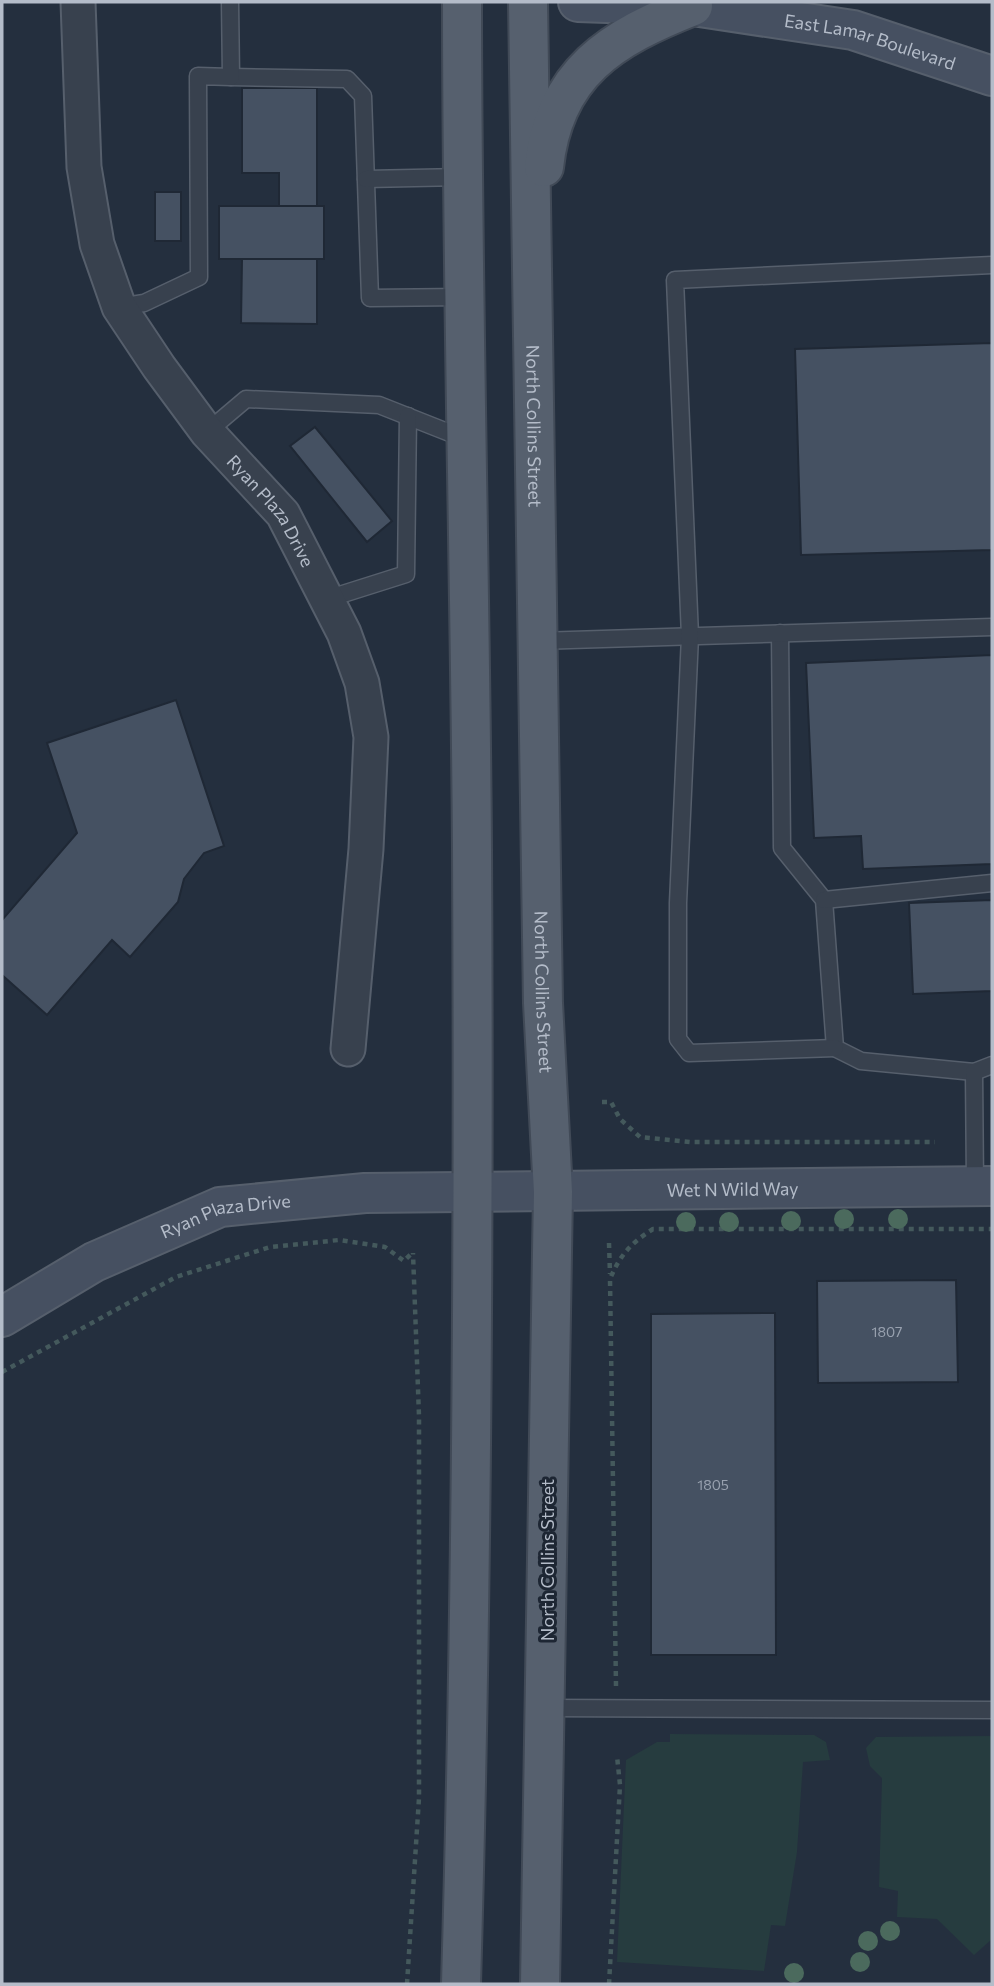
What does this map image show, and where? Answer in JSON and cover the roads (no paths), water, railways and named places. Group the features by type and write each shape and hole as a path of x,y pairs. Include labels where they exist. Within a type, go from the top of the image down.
{"main road":[{"path":"461,1984 472,1522 472,848 463,297 462,2"},
{"name":"North Collins Street","path":"528,2 543,1003 552,1192 540,1984"},
{"path":"532,277 545,157 557,115 569,88 582,71 624,36 693,6"}],"street":[{"name":"Ryan Plaza Drive","path":"78,2 84,167 97,244 119,307 207,432 283,514 344,633 362,684 371,737 366,849 348,1049"},
{"name":"East Lamar Boulevard","path":"578,2 693,6 853,30 992,76"},
{"name":"Wet N Wild Way","path":"472,1192 984,1186"},
{"name":"Ryan Plaza Drive","path":"2,1317 93,1262 220,1207 365,1194 472,1192"}],"lane":[{"path":"230,2 231,77"},
{"path":"119,307 144,303 199,277 198,76 346,79 363,96 370,298 463,297"},
{"path":"366,179 462,177"},
{"path":"992,265 675,280 690,636 678,903 678,1038 689,1053 835,1048 861,1061 974,1072 992,1065"},
{"path":"207,432 246,399 379,405 465,439"},
{"path":"327,600 406,574 408,416"},
{"path":"538,641 992,626"},
{"path":"780,633 782,848 824,900 835,1048"},
{"path":"824,900 992,883"},
{"path":"974,1072 984,1186"},
{"path":"546,1708 992,1710"}]}
